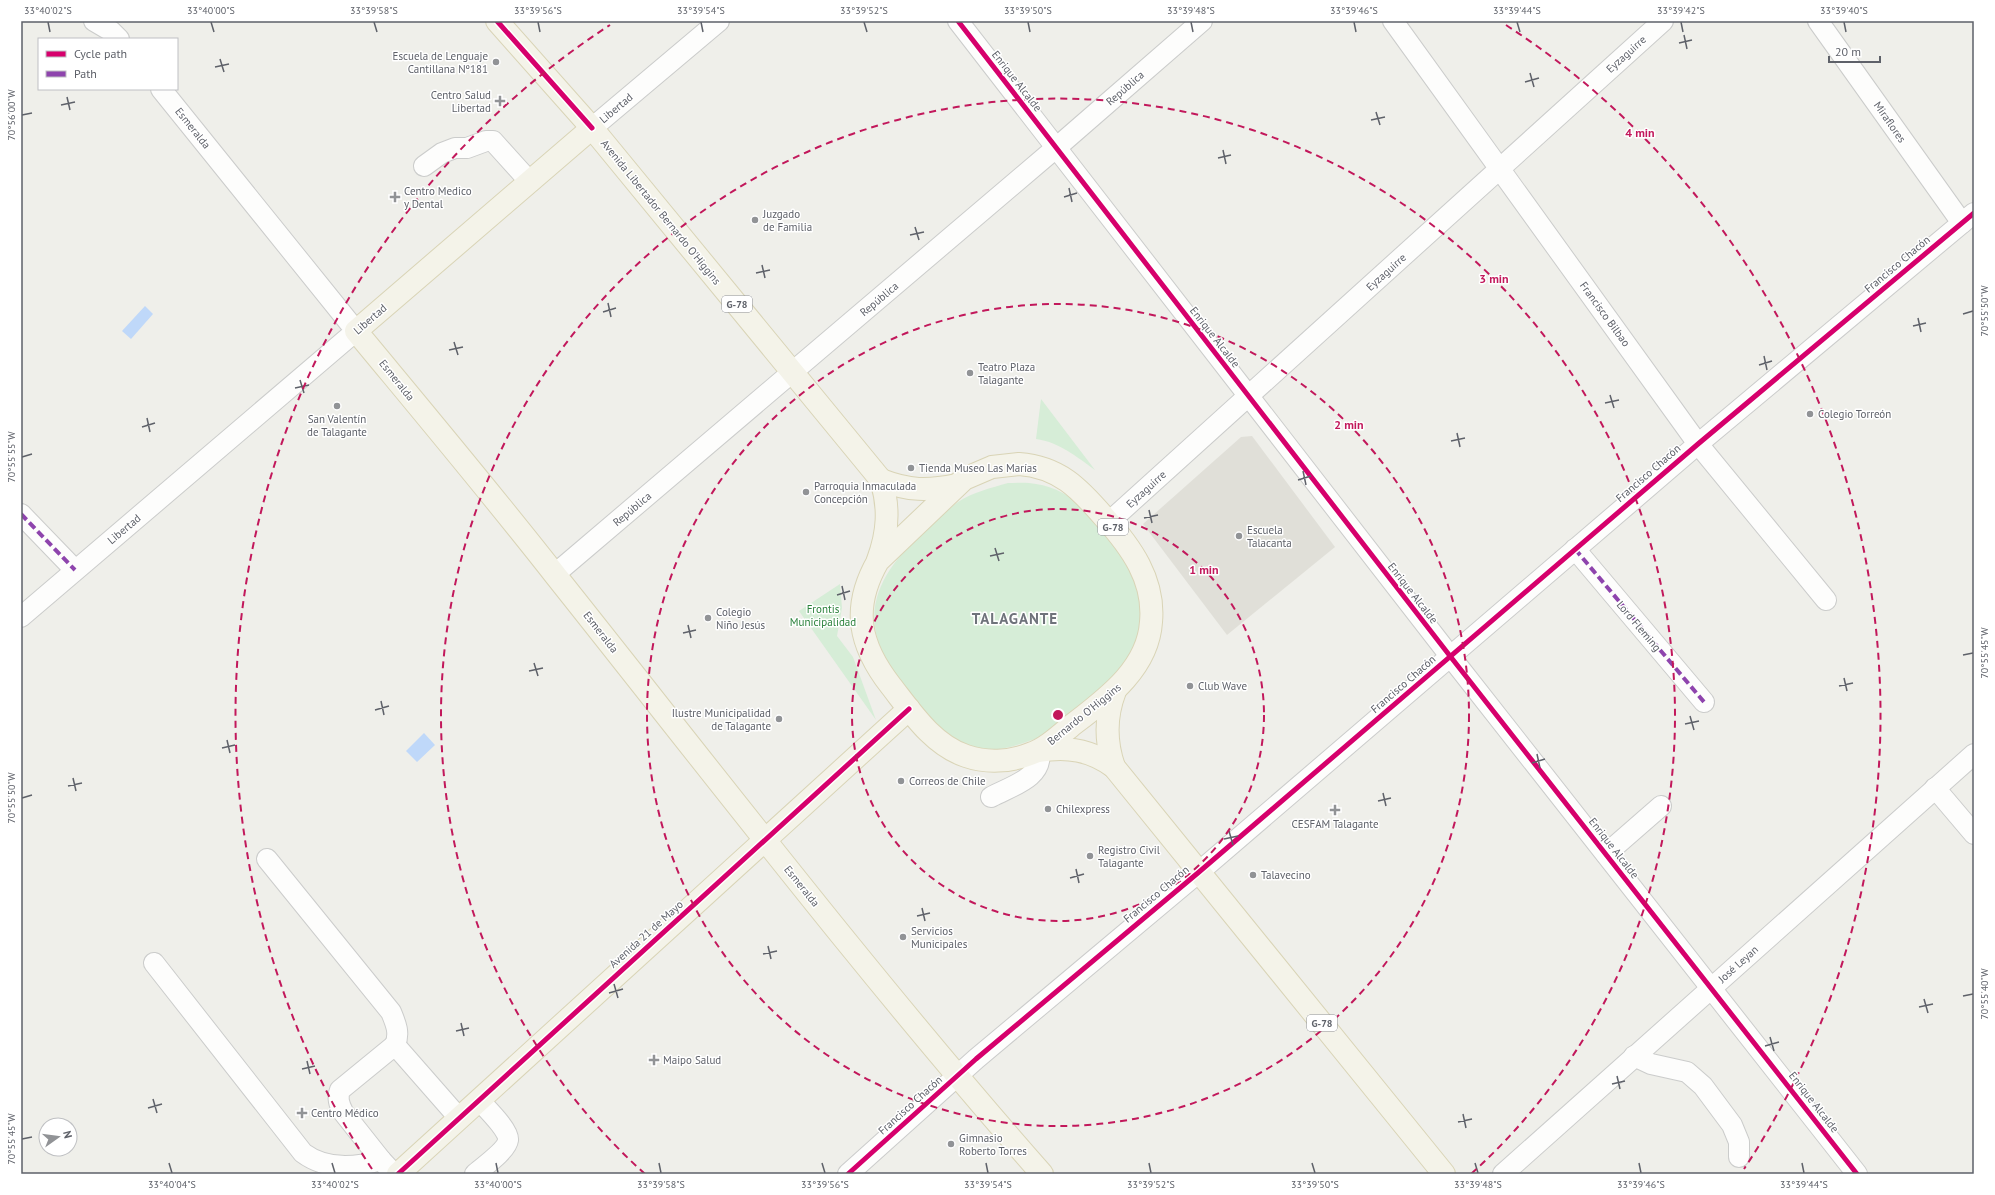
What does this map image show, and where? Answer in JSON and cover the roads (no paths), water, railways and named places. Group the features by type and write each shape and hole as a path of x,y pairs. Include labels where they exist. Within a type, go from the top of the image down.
{"main road":[{"name":"Avenida Libertador Bernardo O'Higgins","path":"497,21 592,128 881,480 888,515 883,546 878,561"},
{"name":"Libertad","path":"356,330 592,128"},
{"name":"Esmeralda","path":"356,330 555,574 765,839 957,1075 1042,1174"},
{"name":"Bernardo O'Higgins","path":"1019,464 1039,467 1053,472 1077,487 1109,522 1129,548 1143,570 1150,594 1152,608 1150,634 1136,666 1115,691 1039,751 1009,760 987,760 967,756 947,747 937,740 909,709 874,663 864,638 861,613 862,601 871,574 878,561 956,485 971,475 992,467 1019,464"},
{"name":"G-78","path":"881,480 915,490 931,490 956,485"},
{"name":"G-78","path":"1114,767 1108,742 1107,729 1110,703 1115,691"},
{"name":"Avenida 21 de Mayo","path":"398,1174 909,709"},
{"name":"G-78","path":"1039,751 1066,748 1079,750 1104,759 1114,767 1444,1174"}],"street":[{"path":"94,21 111,31 118,38"},
{"name":"Libertad","path":"592,128 719,21"},
{"name":"Enrique Alcalde","path":"958,21 1450,656 1857,1174"},
{"name":"República","path":"555,574 1056,148 1202,21"},
{"name":"Francisco Bilbao","path":"1393,21 1698,444 1826,600"},
{"name":"Eyzaguirre","path":"1109,522 1663,21"},
{"name":"Miraflores","path":"1818,21 1968,218"},
{"name":"Esmeralda","path":"162,90 356,330"},
{"path":"424,166 442,153 455,148 467,148 486,141 493,141 530,182"},
{"name":"Francisco Chacón","path":"848,1174 957,1075 1199,872 1574,549 1968,218"},
{"name":"Libertad","path":"21,617 356,330"},
{"path":"21,514 75,570"},
{"name":"Lord Fleming","path":"1574,549 1704,702"},
{"path":"991,797 1033,775 1039,765 1039,751"},
{"name":"José Leyan","path":"1503,1174 1974,754"},
{"path":"1936,788 1974,834"},
{"path":"1606,854 1661,806"},
{"path":"267,859 391,1012 396,1025 398,1037 395,1045 340,1090 338,1096 343,1112 388,1167"},
{"path":"154,963 303,1153 314,1161 328,1165 365,1164 388,1167"},
{"path":"395,1045 459,1118"},
{"path":"1634,1056 1651,1064 1687,1072 1704,1086 1732,1125 1739,1142 1739,1157"},
{"path":"475,1174 504,1148 508,1140 506,1133 479,1100"}],"water":[{"path":"145,306 153,314 131,339 122,331"},
{"path":"424,733 435,745 417,762 406,751"}],"place":[{"name":"Escuela de Lenguaje Cantillana Nº181","path":"496,62"},
{"name":"Centro Salud Libertad","path":"500,101"},
{"name":"Centro Medico y Dental","path":"395,197"},
{"name":"Juzgado de Familia","path":"755,220"},
{"name":"Teatro Plaza Talagante","path":"970,373"},
{"name":"San Valentín de Talagante","path":"337,406"},
{"name":"Colegio Torreón","path":"1810,414"},
{"name":"Tienda Museo Las Marías","path":"911,468"},
{"name":"Parroquia Inmaculada Concepción","path":"806,492"},
{"name":"Escuela Talacanta","path":"1239,536"},
{"name":"Colegio Niño Jesús","path":"708,618"},
{"name":"Club Wave","path":"1190,686"},
{"name":"Ilustre Municipalidad de Talagante","path":"779,719"},
{"name":"Correos de Chile","path":"901,781"},
{"name":"Chilexpress","path":"1048,809"},
{"name":"CESFAM Talagante","path":"1335,810"},
{"name":"Registro Civil Talagante","path":"1090,856"},
{"name":"Talavecino","path":"1253,875"},
{"name":"Servicios Municipales","path":"903,937"},
{"name":"Maipo Salud","path":"654,1060"},
{"name":"Centro Médico","path":"302,1113"},
{"name":"Gimnasio Roberto Torres","path":"951,1144"}],"district":[{"name":"TALAGANTE","path":"1015,619"}],"park label":[{"name":"Frontis Municipalidad","path":"823,615"}]}
